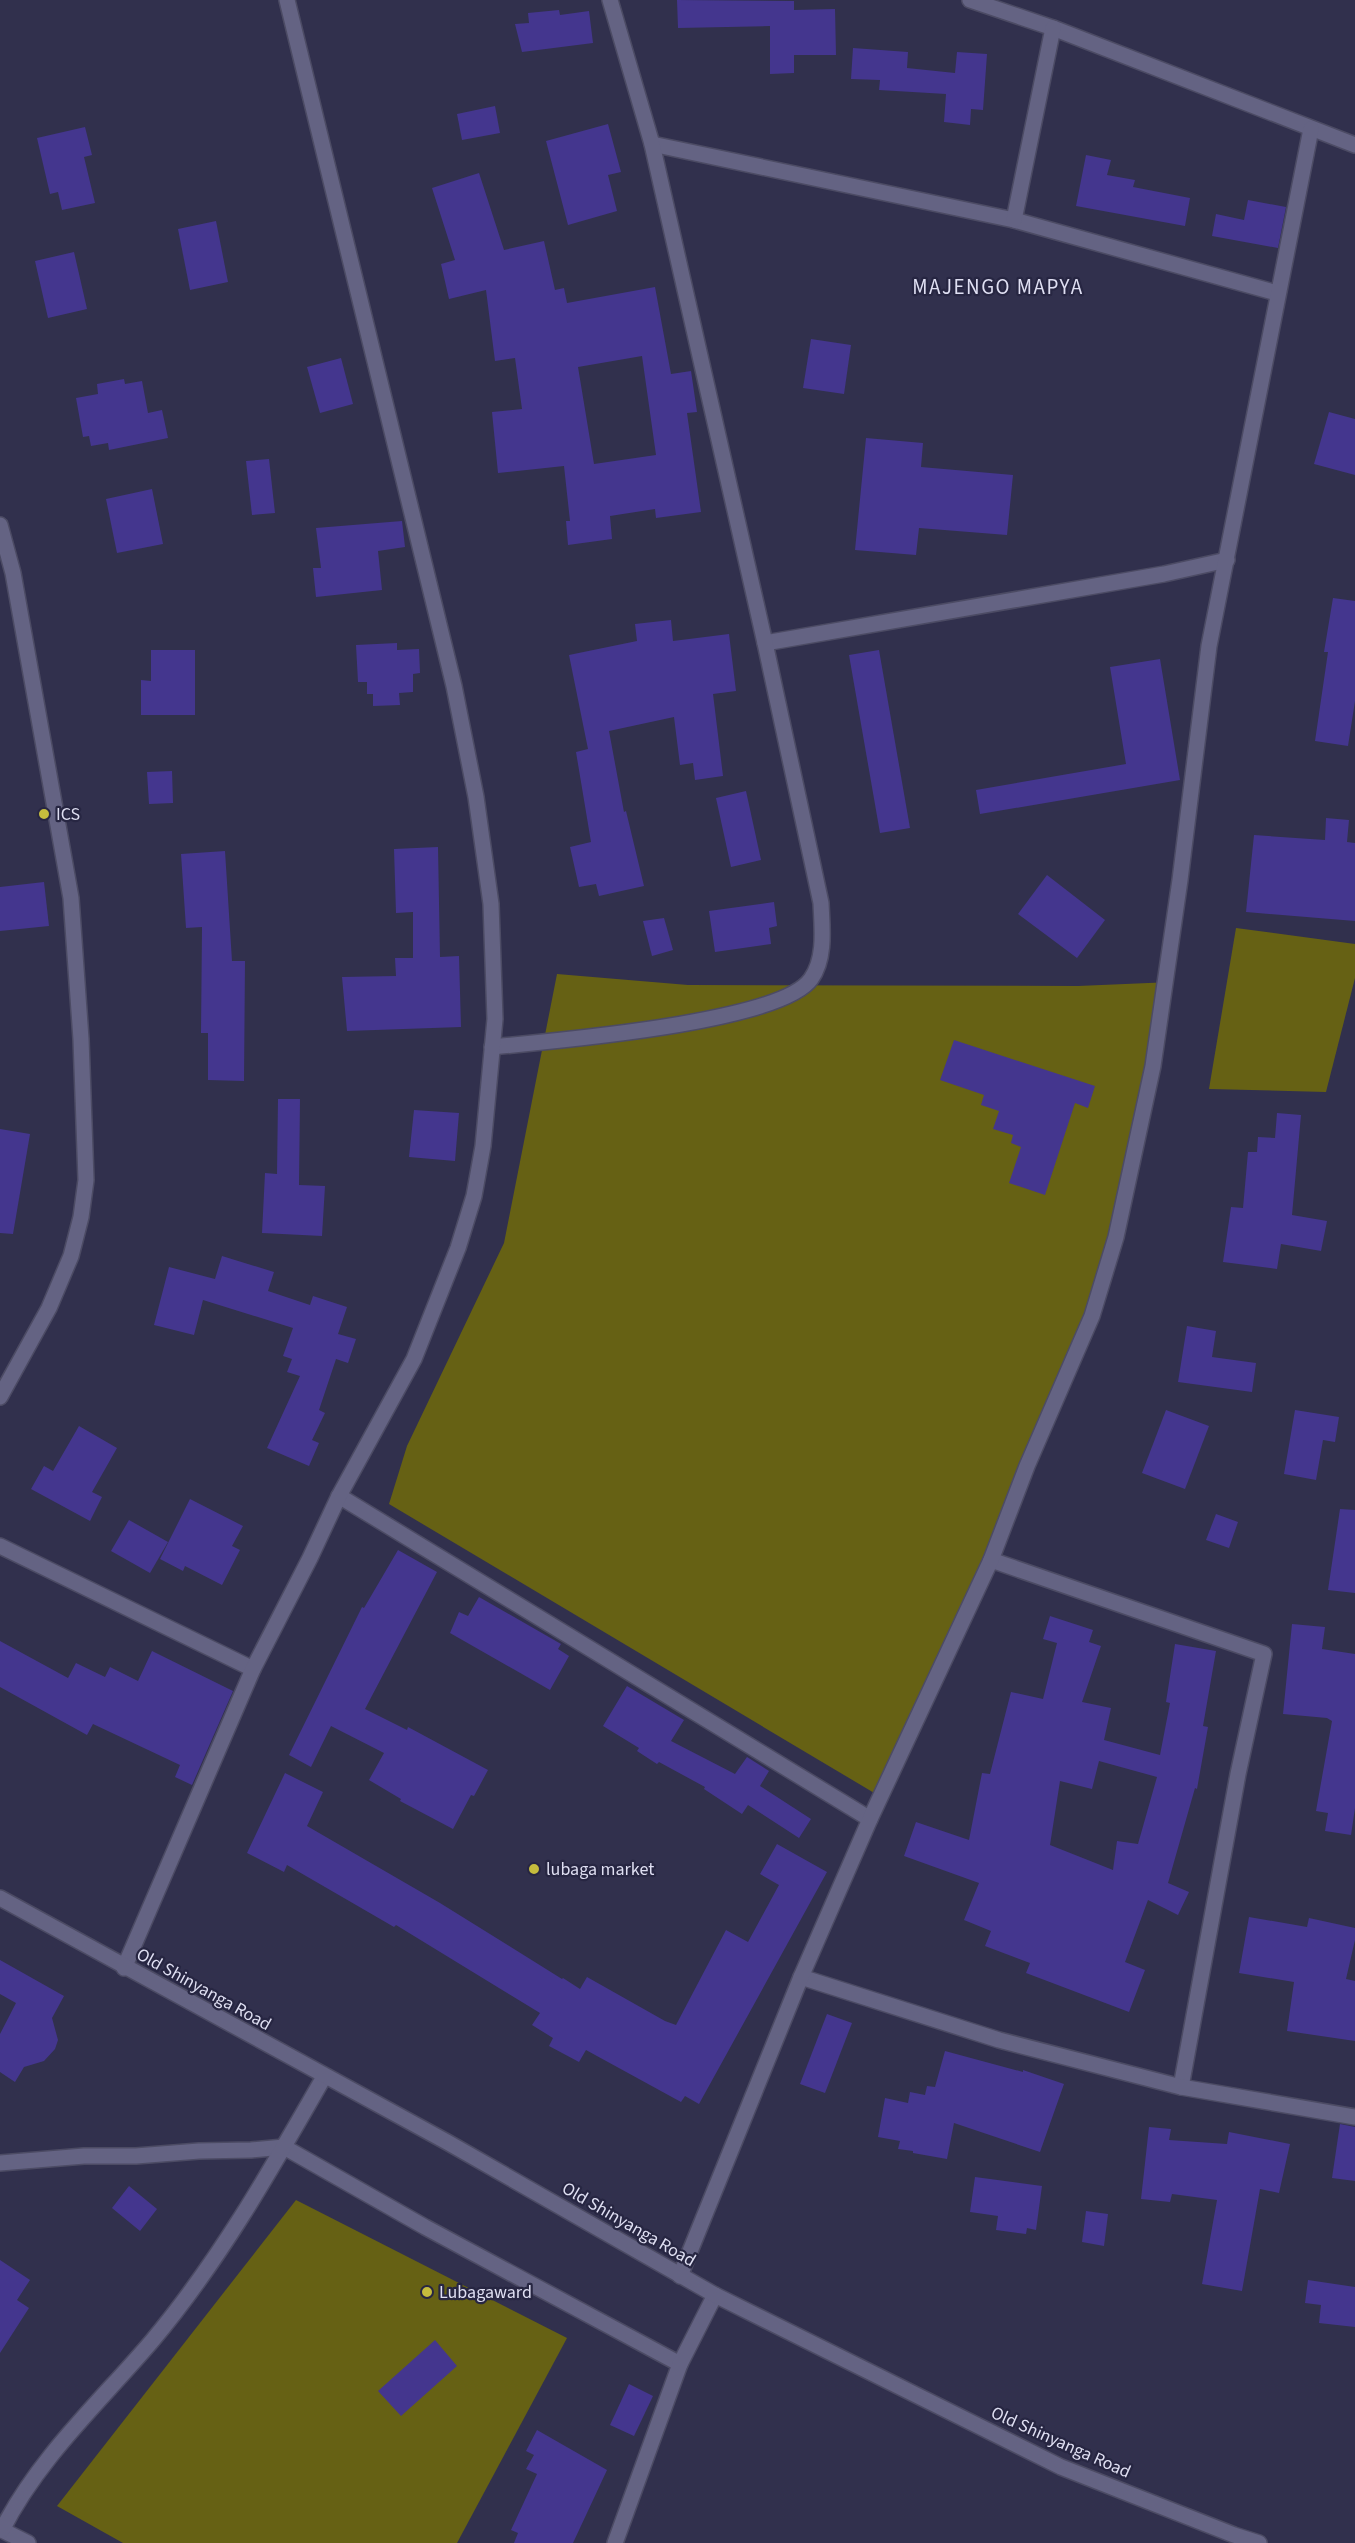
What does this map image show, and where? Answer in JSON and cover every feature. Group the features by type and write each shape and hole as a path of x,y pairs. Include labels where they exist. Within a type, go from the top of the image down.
{"street":[{"path":"124,1968 253,1669 339,1496 414,1359 458,1248 474,1196 483,1146 495,1019 491,904 476,797 454,686 288,0"},
{"path":"492,1047 650,1030 767,1005 810,981 818,964 822,943 821,903 765,643 652,144 610,0"},
{"path":"970,0 1053,28 1355,146"},
{"path":"1014,220 1053,28"},
{"path":"680,2276 801,1977 870,1819 991,1560 1092,1316 1116,1237 1153,1066 1180,880 1209,646 1311,129"},
{"path":"652,144 1014,220 1277,293"},
{"path":"0,525 13,573 71,898 81,1039 86,1180 81,1217 71,1256 49,1308 0,1397"},
{"path":"765,643 1164,574 1227,560"},
{"path":"339,1496 870,1819"},
{"path":"0,1546 253,1669"},
{"path":"991,1560 1264,1654 1238,1774 1181,2087"},
{"name":"Old Shinyanga Road","path":"0,1898 124,1968 447,2142 715,2295 1061,2467 1259,2543"},
{"path":"801,1977 999,2040 1181,2087 1355,2117"},
{"path":"28,2543 1,2529 16,2502 50,2457 151,2342 186,2297 241,2218 324,2077"},
{"path":"0,2163 65,2157 136,2156 284,2147 425,2227 680,2364"},
{"path":"615,2543 680,2364 715,2295"}],"shaded area":[{"path":"1236,928 1355,944 1355,978 1326,1092 1209,1089"},
{"path":"557,974 688,985 1078,986 1172,982 1108,1262 886,1800 389,1504 407,1446 504,1243"},
{"path":"296,2200 567,2338 457,2543 123,2543 57,2506"}],"building":[{"path":"677,0 794,1 794,10 835,9 836,55 794,55 794,73 770,74 770,26 678,28"},
{"path":"559,10 560,15 589,11 593,43 522,52 515,24 529,23 528,13"},
{"path":"853,48 908,52 907,68 955,73 957,52 987,54 983,110 971,109 970,125 944,122 946,94 879,90 880,80 851,79"},
{"path":"495,106 500,133 462,140 457,114"},
{"path":"608,124 621,172 608,175 617,211 568,225 546,141"},
{"path":"85,127 92,155 84,157 95,203 62,210 58,192 50,194 37,138"},
{"path":"1086,155 1111,160 1107,175 1135,180 1133,187 1190,198 1185,226 1076,206"},
{"path":"479,173 504,250 544,241 555,290 564,288 567,303 655,287 671,374 691,371 697,412 687,413 701,512 656,518 655,509 610,516 612,539 568,545 566,521 570,521 564,466 498,473 492,412 522,409 515,358 495,361 486,290 449,299 441,264 455,260 432,188","holes":["642,356 656,455 594,464 578,367"]},
{"path":"1248,200 1286,207 1278,248 1212,236 1216,214 1244,220"},
{"path":"216,221 228,282 190,290 178,229"},
{"path":"74,252 87,309 48,318 35,261"},
{"path":"811,339 851,345 844,394 803,388"},
{"path":"341,358 353,404 320,413 307,367"},
{"path":"124,379 125,384 142,381 148,413 162,410 168,438 109,450 108,443 91,446 89,436 83,437 76,398 98,394 97,384"},
{"path":"1329,412 1355,419 1355,475 1314,464"},
{"path":"866,438 923,443 921,467 1013,475 1007,535 919,528 916,555 855,550"},
{"path":"269,459 275,513 252,515 246,461"},
{"path":"152,489 163,544 117,553 106,499"},
{"path":"402,521 405,547 378,551 382,590 316,597 313,568 321,568 316,528"},
{"path":"1333,598 1355,601 1355,701 1348,746 1315,741 1328,652 1324,652"},
{"path":"671,620 673,641 729,634 736,691 713,694 723,776 695,780 693,763 680,765 674,717 609,731 624,812 626,811 644,886 599,896 596,884 579,887 570,847 591,842 576,752 588,749 569,655 637,641 635,624"},
{"path":"397,643 397,650 419,649 420,673 413,674 413,692 399,693 400,705 373,706 373,694 367,694 367,682 358,682 356,645"},
{"path":"151,650 195,650 195,715 141,715 141,680 151,681"},
{"path":"879,650 910,828 880,833 849,655"},
{"path":"1160,659 1180,780 980,814 976,790 1126,764 1110,667"},
{"path":"172,771 173,803 149,804 147,772"},
{"path":"746,791 761,860 731,867 716,798"},
{"path":"1326,818 1349,820 1347,842 1355,843 1355,921 1246,912 1254,835 1325,840"},
{"path":"438,847 440,957 459,956 461,1027 347,1031 342,977 396,976 395,958 413,958 413,912 396,913 394,849"},
{"path":"225,851 232,961 245,961 244,1081 208,1080 208,1033 201,1033 202,927 186,928 181,854"},
{"path":"1047,875 1105,920 1077,958 1018,914"},
{"path":"44,882 49,926 0,931 0,887"},
{"path":"774,902 777,926 769,928 771,944 715,952 709,911"},
{"path":"664,918 673,950 652,956 643,921"},
{"path":"954,1040 1095,1086 1088,1108 1075,1103 1045,1195 1009,1183 1021,1147 1011,1143 1013,1135 993,1129 999,1111 981,1105 984,1095 940,1080"},
{"path":"278,1099 300,1099 299,1185 325,1186 322,1236 262,1233 265,1173 277,1174"},
{"path":"414,1110 459,1113 455,1161 409,1157"},
{"path":"1277,1113 1301,1115 1292,1215 1327,1221 1321,1251 1281,1244 1277,1269 1223,1262 1231,1207 1243,1208 1248,1152 1257,1152 1258,1137 1275,1138"},
{"path":"0,1129 30,1134 13,1234 0,1233"},
{"path":"222,1256 274,1272 268,1291 310,1305 313,1296 347,1307 338,1334 356,1339 348,1363 336,1359 319,1410 325,1413 312,1440 319,1443 309,1466 267,1448 300,1376 287,1372 292,1359 283,1356 293,1328 203,1300 194,1335 154,1325 169,1267 215,1279"},
{"path":"1187,1326 1216,1331 1212,1357 1256,1363 1252,1392 1178,1382"},
{"path":"1166,1410 1209,1426 1185,1489 1142,1473"},
{"path":"1295,1410 1339,1417 1335,1442 1323,1440 1316,1480 1284,1474"},
{"path":"79,1426 117,1448 92,1492 102,1497 90,1521 31,1489 44,1466 53,1471"},
{"path":"190,1499 243,1526 232,1546 240,1550 222,1585 185,1566 183,1571 160,1559"},
{"path":"1340,1509 1355,1510 1355,1593 1328,1590"},
{"path":"1216,1514 1238,1522 1229,1548 1206,1540"},
{"path":"129,1520 168,1542 150,1573 111,1551"},
{"path":"398,1550 437,1572 365,1709 407,1730 408,1727 488,1770 474,1796 471,1795 453,1829 400,1801 401,1799 369,1780 384,1753 331,1726 311,1767 289,1755 362,1607 364,1608"},
{"path":"479,1597 561,1644 558,1649 569,1656 550,1690 450,1633 459,1612 468,1616"},
{"path":"1050,1616 1093,1630 1089,1642 1101,1646 1082,1702 1111,1708 1104,1740 1160,1755 1170,1703 1166,1702 1175,1644 1216,1651 1203,1726 1208,1727 1197,1789 1195,1788 1168,1883 1189,1892 1178,1915 1148,1900 1125,1962 1145,1970 1129,2012 1026,1973 1030,1963 985,1946 991,1931 964,1920 979,1883 904,1856 916,1822 969,1840 982,1773 990,1774 1011,1692 1043,1699 1057,1643 1043,1639","holes":["1099,1761 1157,1777 1138,1844 1117,1841 1113,1870 1050,1845 1060,1781 1092,1789"]},
{"path":"1292,1624 1325,1627 1322,1649 1355,1654 1355,1808 1351,1835 1325,1831 1328,1813 1316,1811 1332,1721 1327,1718 1283,1714"},
{"path":"0,1641 68,1678 76,1663 105,1677 110,1667 138,1681 152,1651 233,1691 192,1785 175,1777 180,1765 93,1724 87,1735 0,1687"},
{"path":"627,1686 684,1720 671,1741 735,1774 747,1757 769,1771 760,1786 811,1819 799,1838 748,1805 742,1814 704,1789 705,1787 659,1762 657,1764 637,1751 639,1748 603,1726"},
{"path":"285,1773 323,1792 307,1826 440,1903 580,1989 587,1977 676,2025 726,1930 748,1942 779,1885 760,1874 777,1844 827,1872 699,2104 685,2096 681,2102 586,2050 579,2062 549,2046 553,2038 532,2025 540,2013 396,1925 394,1927 287,1865 284,1872 247,1853"},
{"path":"1249,1917 1307,1927 1309,1918 1355,1928 1355,1940 1346,1979 1355,1981 1355,2041 1287,2031 1294,1982 1239,1973"},
{"path":"0,1960 64,1996 52,2018 58,2040 55,2049 44,2061 24,2067 15,2082 0,2072 0,2034 16,2003 0,1994"},
{"path":"827,2014 852,2023 825,2093 800,2084"},
{"path":"945,2051 1023,2072 1023,2070 1064,2084 1040,2152 954,2123 947,2159 898,2149 900,2141 878,2137 885,2098 908,2103 910,2092 925,2095 927,2086 935,2087"},
{"path":"1340,2124 1355,2127 1355,2181 1332,2178"},
{"path":"1149,2127 1171,2129 1169,2140 1227,2144 1229,2132 1290,2144 1279,2193 1260,2189 1242,2291 1202,2284 1217,2200 1172,2194 1170,2202 1141,2199"},
{"path":"975,2177 1042,2186 1036,2230 1027,2228 1026,2234 996,2230 998,2216 970,2212"},
{"path":"129,2186 157,2209 140,2231 112,2208"},
{"path":"1086,2211 1108,2214 1104,2246 1082,2242"},
{"path":"0,2260 30,2280 17,2300 29,2308 0,2353"},
{"path":"1308,2280 1355,2287 1355,2327 1319,2323 1321,2305 1305,2303"},
{"path":"435,2340 457,2366 401,2416 378,2391"},
{"path":"629,2384 653,2396 634,2436 610,2425"},
{"path":"537,2430 607,2470 573,2543 514,2543 518,2533 511,2530 537,2474 526,2469 534,2455 526,2451"}],"place":[{"name":"ICS","path":"44,814"},
{"name":"lubaga market","path":"534,1869"},
{"name":"Lubagaward","path":"427,2292"}],"district":[{"name":"MAJENGO MAPYA","path":"998,287"}]}
